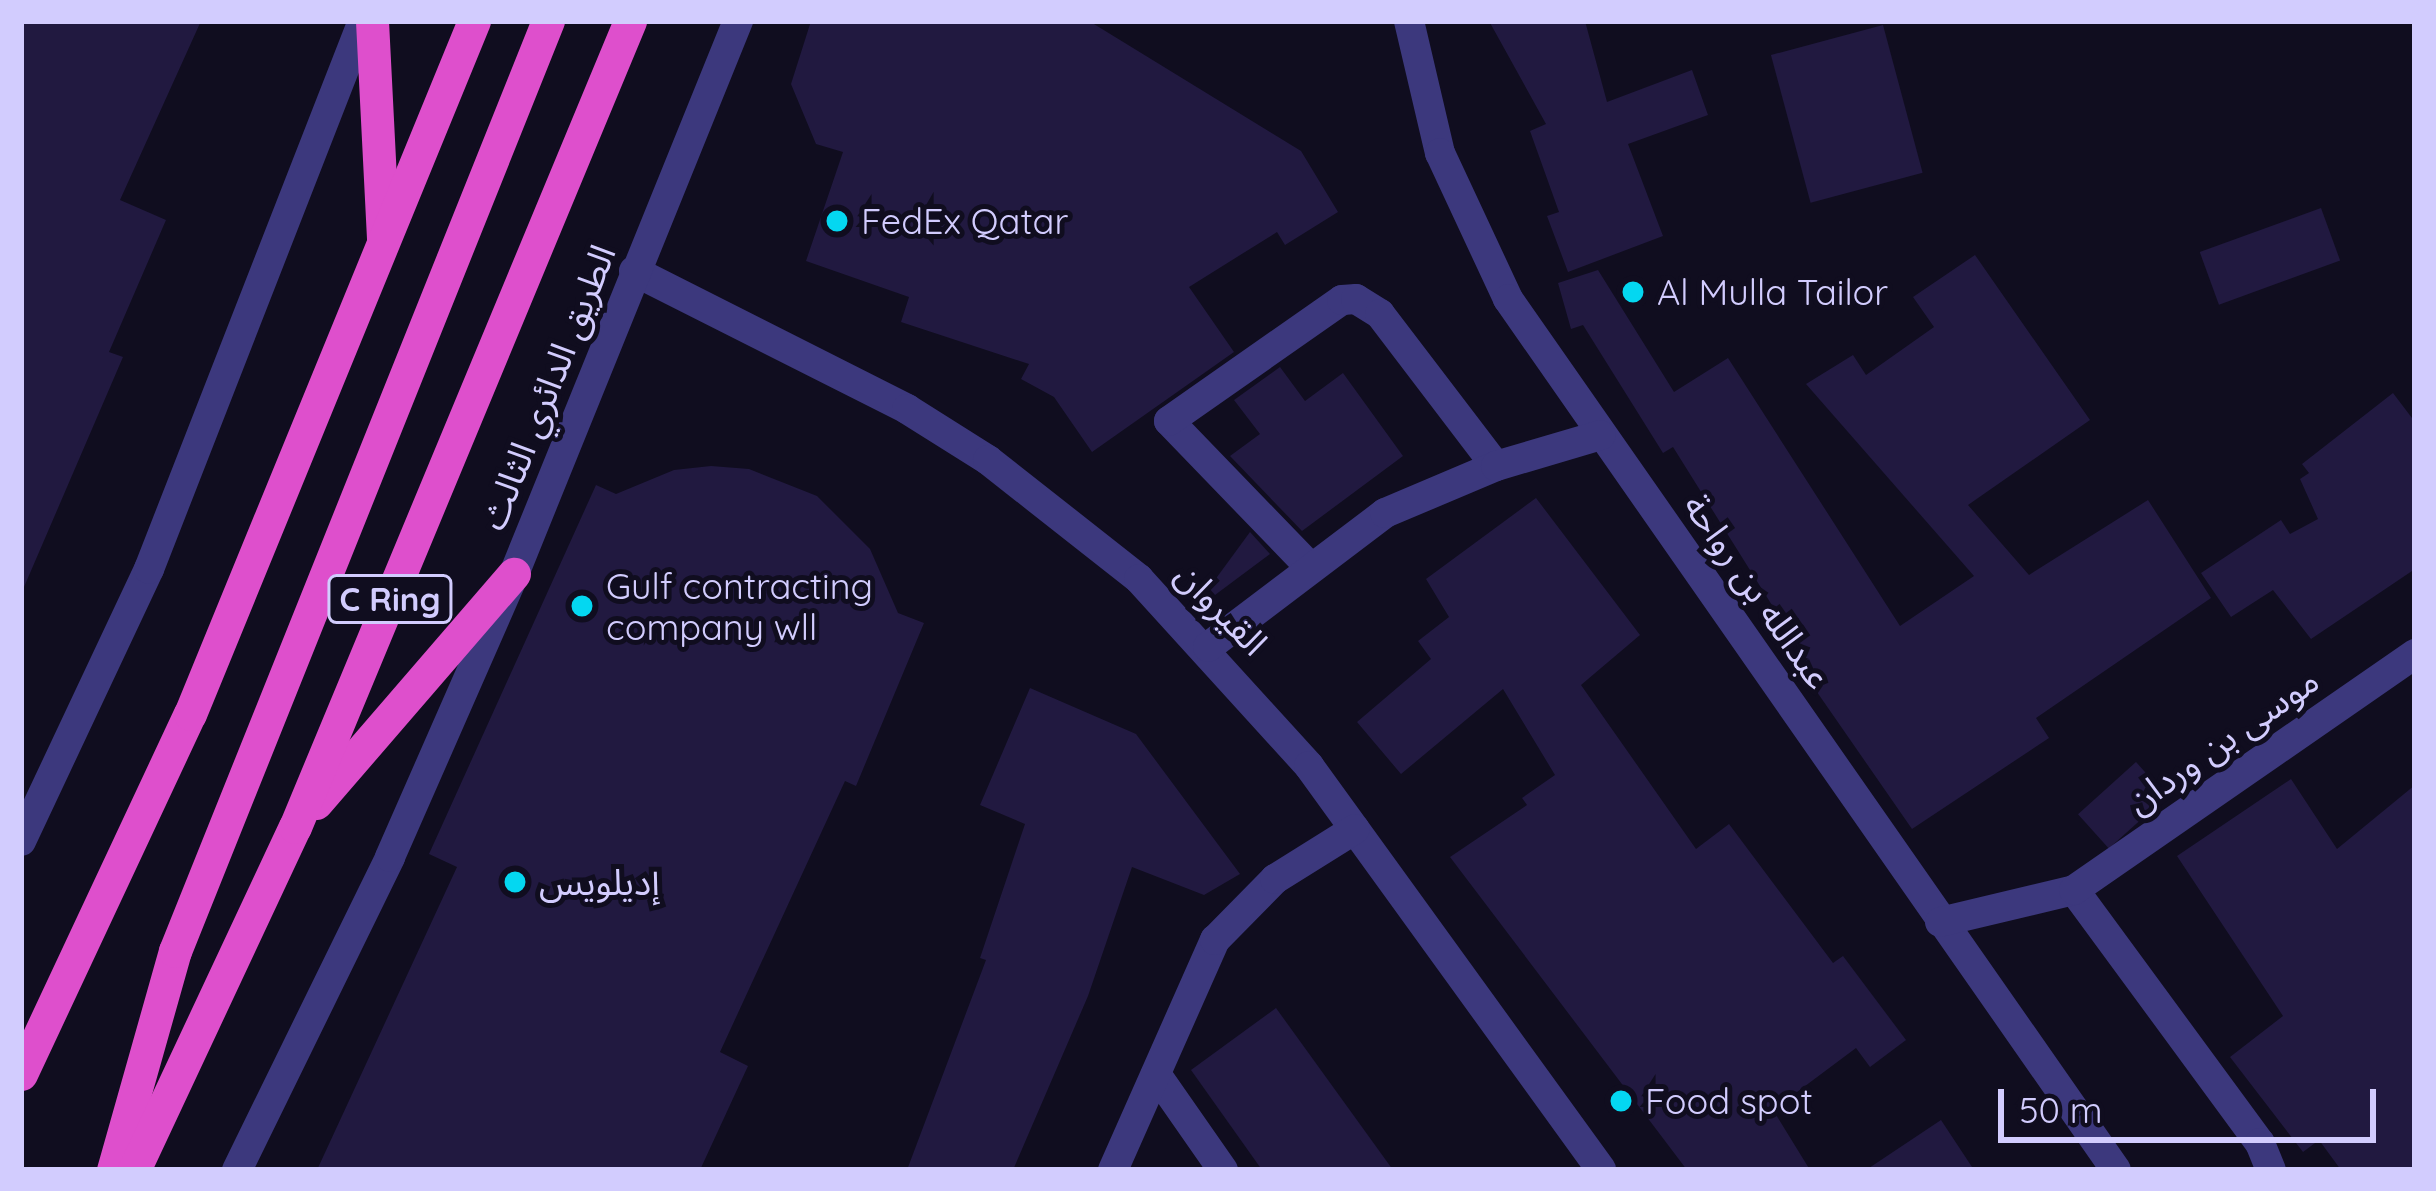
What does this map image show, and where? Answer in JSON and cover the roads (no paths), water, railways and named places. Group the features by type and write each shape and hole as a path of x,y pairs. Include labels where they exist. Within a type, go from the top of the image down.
{"highway":[{"path":"372,21 384,254"},
{"path":"21,1074 190,713 384,254 474,21"},
{"path":"113,1170 175,951 378,462 548,21"},
{"name":"الطريق الدائري الثالث","path":"134,1170 295,827 630,21"},
{"path":"295,827 514,574"}],"street":[{"path":"21,842 148,568 363,21"},
{"name":"الطريق الدائري الثالث","path":"237,1170 390,856 514,574 737,21"},
{"name":"عبدالله بن رواحة","path":"1409,21 1440,153 1469,228 1508,299 2116,1170"},
{"name":"القيروان","path":"634,271 822,364 988,460 1110,554 1208,647 1355,829 1601,1170"},
{"path":"1308,565 1169,421 1342,300 1356,299 1380,314 1496,466"},
{"path":"1208,647 1308,565 1385,514 1496,466 1601,435"},
{"name":"موسى بن وردان","path":"1940,922 2074,890 2415,654"},
{"path":"1113,1170 1215,940 1239,910 1355,829"},
{"path":"2074,890 2260,1143 2271,1170"},
{"path":"1156,1074 1223,1170"}],"place":[{"name":"FedEx Qatar","path":"837,221"},
{"name":"Al Mulla Tailor","path":"1633,292"},
{"name":"Gulf contracting company wll","path":"582,606"},
{"name":"إديلويس","path":"515,882"},
{"name":"Food spot","path":"1621,1101"}]}
